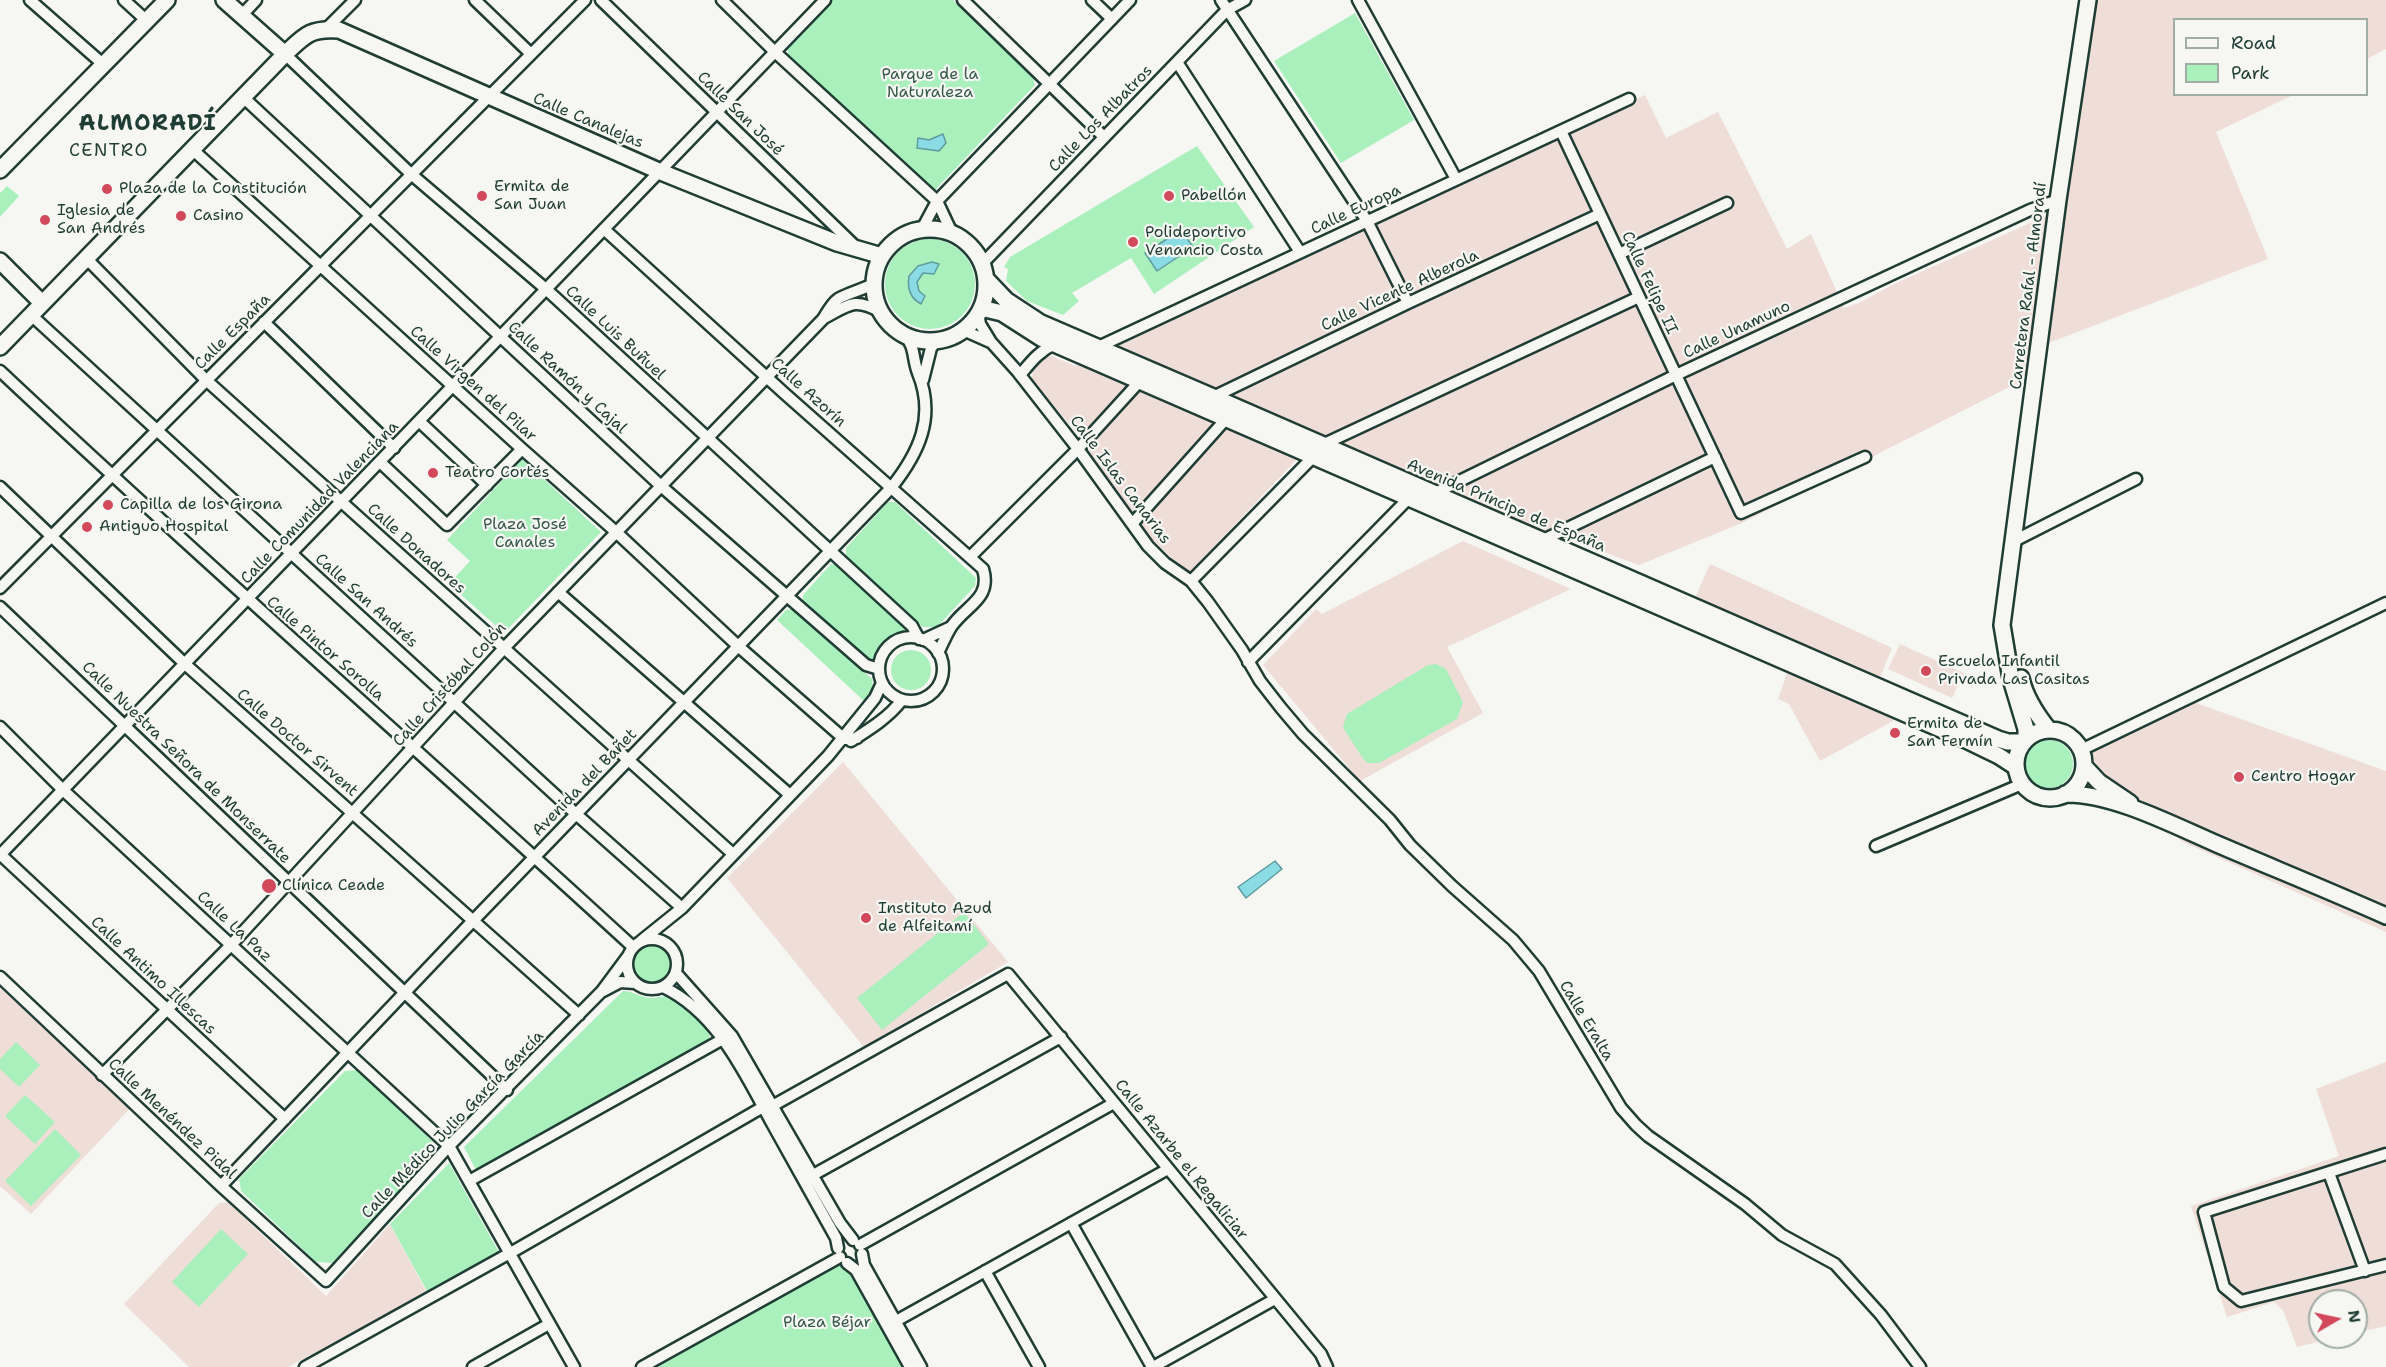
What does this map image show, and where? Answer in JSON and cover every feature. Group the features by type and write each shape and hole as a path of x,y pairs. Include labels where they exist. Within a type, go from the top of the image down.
{"main road":[{"path":"0,170 167,0"},
{"path":"224,0 285,54"},
{"name":"Carretera Rafal - Almoradí","path":"2025,740 2026,729 2011,679 2002,626 2058,200 2088,0"},
{"path":"0,347 285,54 314,30 326,30"},
{"name":"Calle Canalejas","path":"326,30 339,30 661,172 837,243 858,249 877,270"},
{"path":"922,229 937,229 952,233 970,246 982,264 986,279 985,294 980,310 963,330 937,340 914,339 891,324 881,312 876,298 877,270 892,243 906,234 922,229"},
{"name":"Calle Canalejas","path":"837,243 877,270"},
{"path":"0,261 42,303"},
{"name":"Avenida Príncipe de España","path":"986,279 1006,300 1028,316 1096,349 1213,397 1408,499 1966,740 2016,767"},
{"name":"Avenida Príncipe de España","path":"980,310 1002,313 1041,338 1226,419 1433,494 1998,739 2025,740"},
{"name":"Carretera Rafal - Almoradí","path":"2009,577 2009,611 2023,687 2038,716 2049,730"},
{"path":"2065,794 2078,783 2084,766 2081,750 2074,740 2063,732 2049,730 2037,732 2025,740 2016,759 2016,767 2022,784 2038,796 2047,798 2079,794 2106,800 2150,815 2386,916"},
{"path":"2084,766 2099,782 2150,815"}],"street":[{"path":"30,0 101,68"},
{"path":"124,0 147,21"},
{"path":"241,16 256,0"},
{"path":"326,30 355,0"},
{"path":"475,0 531,54"},
{"name":"Calle España","path":"0,588 585,0"},
{"name":"Calle San José","path":"601,0 858,249"},
{"path":"722,0 937,201 944,212 946,225 952,233"},
{"name":"Calle Comunidad Valenciana","path":"0,855 825,0"},
{"path":"963,0 1104,137"},
{"path":"1092,0 1112,19"},
{"path":"922,229 937,201 1130,0"},
{"path":"1221,0 1367,221 1408,303"},
{"name":"Calle Los Albatros","path":"982,264 1227,10 1245,0"},
{"path":"1358,0 1456,179"},
{"name":"Calle Luis Buñuel","path":"285,54 411,174 547,290 830,550 912,626 921,639"},
{"path":"1177,62 1300,252"},
{"name":"Calle Ramón y Cajal","path":"243,97 662,486 866,665 879,669"},
{"name":"Calle Europa","path":"1096,349 1629,99"},
{"name":"Calle Felipe II","path":"1561,131 1742,513 1865,457"},
{"name":"Calle Virgen del Pilar","path":"192,148 616,532 738,646 842,737"},
{"name":"Calle Unamuno","path":"1433,494 1676,375 2030,210 2058,200"},
{"path":"1619,254 1727,203"},
{"name":"Calle Vicente Alberola","path":"1213,397 1600,214"},
{"name":"Calle Azorín","path":"605,230 766,377 983,568 987,581 984,591 951,627"},
{"name":"Calle Donadores","path":"86,258 206,380 733,854"},
{"name":"Calle Cristóbal Colón","path":"102,1075 231,945 504,648 823,319 840,297 858,292 877,270"},
{"path":"1191,581 1317,451 1639,297"},
{"name":"Calle Cristóbal Colón","path":"823,319 846,305 856,303 867,304 881,312"},
{"name":"Calle Islas Canarias","path":"980,310 980,324 991,342 1078,449 1148,546 1165,564 1191,581 1226,626 1248,662"},
{"name":"Calle San Andrés","path":"30,314 576,814 678,912"},
{"path":"264,322 394,448"},
{"name":"Calle Islas Canarias","path":"963,330 991,342"},
{"name":"Avenida del Bañet","path":"904,334 914,350 918,372 922,380"},
{"name":"Avenida del Bañet","path":"221,1186 891,488 915,455 925,424 922,380 930,348 937,340"},
{"path":"1020,375 1039,354 1055,344"},
{"name":"Calle Pintor Sorolla","path":"0,371 247,600 415,747 634,948"},
{"path":"970,557 1078,449 1140,381"},
{"path":"1132,524 1226,419"},
{"path":"420,422 487,485"},
{"path":"381,462 447,525 522,449"},
{"path":"1540,541 1715,457"},
{"path":"2014,541 2136,480"},
{"name":"Calle Doctor Sirvent","path":"0,487 185,664 579,1016"},
{"path":"1248,662 1408,499"},
{"path":"558,592 790,795"},
{"path":"2081,750 2386,603"},
{"name":"Calle Nuestra Señora de Monserrate","path":"0,607 507,1090"},
{"path":"921,639 951,627"},
{"path":"938,653 951,627"},
{"path":"910,638 921,639 932,645 938,653 942,663 939,684 923,699 902,700 890,693 882,683 879,669 885,651 892,644 910,638"},
{"name":"Calle Eralta","path":"1248,662 1260,681 1303,734 1379,809 1410,845 1527,955 1539,971 1621,1108 1636,1125 1745,1203 1782,1235 1835,1264 1881,1315 1920,1367"},
{"name":"Calle Médico Julio García García","path":"326,1281 449,1146 579,1016 602,991 634,948 678,912 828,756 875,698 882,683"},
{"name":"Calle Médico Julio García García","path":"828,756 875,726 894,711 902,700"},
{"name":"Calle La Paz","path":"0,727 63,790 449,1146 574,1367"},
{"path":"842,737 857,738"},
{"path":"1876,846 2022,784"},
{"name":"Calle Antimo Illescas","path":"0,855 285,1119"},
{"path":"669,945 666,931 678,912"},
{"path":"651,939 661,940 669,945 675,953 677,963 676,973 671,981 653,990 635,983 629,975 627,965 634,948 651,939"},
{"path":"676,973 732,1036 836,1238 842,1256 856,1270 910,1367"},
{"name":"Calle Azarbe el Regaliciar","path":"768,1106 1008,974 1321,1354 1324,1366"},
{"name":"Calle Menéndez Pidal","path":"0,977 221,1186 326,1281"},
{"path":"602,991 620,982 635,983"},
{"path":"663,987 681,996 723,1039 813,1175 846,1233 858,1246 864,1265 921,1367"},
{"path":"813,1175 1061,1037"},
{"path":"469,1181 723,1039"},
{"path":"842,1256 844,1241 858,1246 1114,1103"},
{"path":"305,1367 768,1106"},
{"path":"2386,1154 2204,1212 2224,1287 2241,1301 2386,1264"},
{"path":"896,1321 1168,1169"},
{"path":"2329,1173 2365,1271"},
{"path":"1071,1223 1153,1367 1275,1299"},
{"path":"642,1367 842,1256 856,1261 858,1246"},
{"path":"985,1271 1039,1367"},
{"path":"473,1367 549,1324"}],"shaded area":[{"path":"2078,0 2386,0 2386,49 2368,58 2368,18 2173,18 2173,96 2291,96 2216,132 2268,259 2051,342 2027,378 1742,523 1639,565 1450,496 1318,437 1188,574 1141,528 1077,433 1032,380 1033,368 1046,354 1076,366 1645,95 1666,138 1718,112 1787,249 1811,234 1844,308 2048,215"},
{"path":"1463,541 1571,589 1447,647 1483,713 1360,781 1263,665 1316,609 1322,614"},
{"path":"1710,564 1892,648 1879,680 1902,716 1820,761 1789,704 1778,699 1797,645 1694,600"},
{"name":"Escuela Infantil Privada Las Casitas","path":"1900,644 1964,673 1952,698 1888,669"},
{"path":"2196,703 2386,771 2386,932 2183,842 2132,805 2093,767 2086,755"},
{"name":"Instituto Azud de Alfeitamí","path":"843,762 1008,962 864,1047 727,878"},
{"path":"0,981 134,1104 31,1214 0,1186"},
{"path":"2386,1062 2386,1326 2368,1330 2368,1289 2308,1289 2308,1344 2297,1347 2283,1310 2274,1302 2227,1317 2191,1206 2339,1156 2316,1089"},
{"path":"228,1202 326,1296 390,1224 427,1293 288,1367 189,1367 124,1304 219,1203"}],"green space":[{"name":"Parque de la Naturaleza","path":"833,0 953,0 1033,78 1035,85 936,189 928,189 788,55 788,48"},
{"path":"1355,13 1414,120 1341,163 1274,61"},
{"name":"Polideportivo Venancio Costa","path":"1197,146 1254,227 1154,294 1131,258 1072,293 1079,301 1063,315 1027,301 1006,281 1008,269 1004,267 1010,257"},
{"path":"7,186 19,196 0,217 0,193"},
{"path":"930,239 947,242 962,252 972,267 975,284 972,301 962,316 947,326 930,329 913,326 898,316 888,301 885,284 888,267 898,252 913,242"},
{"name":"Plaza José Canales","path":"522,459 601,532 504,633 449,584 470,561 447,540"},
{"path":"888,502 895,502 976,578 975,586 937,627 923,627 846,557 846,548"},
{"path":"831,564 838,565 907,628 883,644 874,659 869,660 803,600 803,595"},
{"path":"794,609 872,679 873,691 864,701 777,620 786,610"},
{"path":"911,650 919,651 925,656 930,662 930,678 925,684 919,689 911,690 903,689 897,684 892,678 891,670 892,662 897,656 903,651"},
{"path":"1436,664 1446,669 1463,702 1457,719 1379,763 1368,763 1345,731 1343,726 1347,714 1428,665"},
{"path":"2049,740 2066,747 2073,764 2066,781 2049,788 2032,781 2025,764 2032,747"},
{"path":"964,912 989,944 882,1030 857,998"},
{"path":"652,946 664,952 670,964 664,976 652,982 640,976 634,964 640,952"},
{"path":"623,991 648,998 672,996 710,1032 708,1042 476,1170 464,1147"},
{"path":"16,1042 40,1065 19,1087 0,1069 0,1059"},
{"path":"357,1070 434,1143 434,1154 332,1263 316,1262 241,1191 239,1179 345,1071"},
{"path":"25,1095 55,1122 35,1144 5,1116"},
{"path":"55,1129 81,1155 31,1206 5,1181"},
{"path":"449,1163 500,1254 428,1293 390,1224"},
{"path":"221,1229 248,1254 199,1307 172,1282"},
{"name":"Plaza Béjar","path":"838,1265 843,1265 850,1271 903,1367 657,1367"}],"water":[{"path":"943,134 946,143 939,151 917,148 918,138 929,140"},
{"path":"1181,230 1193,247 1157,271 1145,253"},
{"path":"932,262 939,264 934,274 923,273 917,282 919,291 925,296 921,304 910,292 909,276 918,266"},
{"path":"1275,861 1282,869 1246,898 1238,887"}],"place":[{"name":"Plaza de la Constitución","path":"107,189"},
{"name":"Ermita de San Juan","path":"482,196"},
{"name":"Pabellón","path":"1169,196"},
{"name":"Casino","path":"181,216"},
{"name":"Iglesia de San Andrés","path":"45,220"},
{"name":"Polideportivo Venancio Costa","path":"1133,242"},
{"name":"Teatro Cortés","path":"433,473"},
{"name":"Capilla de los Girona","path":"108,505"},
{"name":"Antiguo Hospital","path":"87,527"},
{"name":"Escuela Infantil Privada Las Casitas","path":"1926,671"},
{"name":"Ermita de San Fermín","path":"1895,733"},
{"name":"Centro Hogar","path":"2239,777"},
{"name":"Clínica Ceade","path":"269,886"},
{"name":"Instituto Azud de Alfeitamí","path":"866,918"}],"district":[{"name":"ALMORADÍ","path":"148,124"},
{"name":"CENTRO","path":"109,151"}]}
